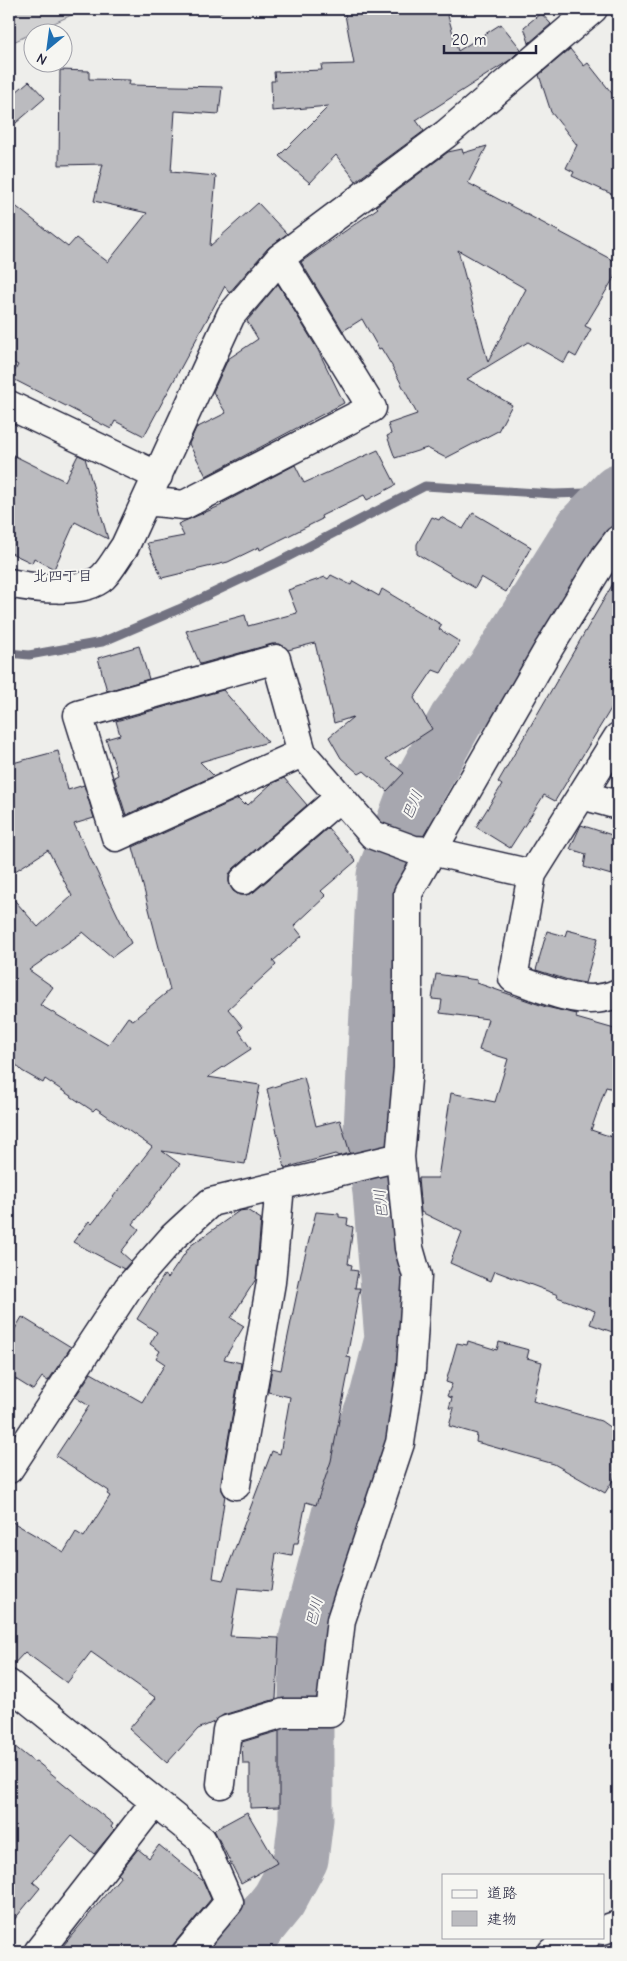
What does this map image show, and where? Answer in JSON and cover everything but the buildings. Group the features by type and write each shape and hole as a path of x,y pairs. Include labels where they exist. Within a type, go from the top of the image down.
{"street":[{"path":"9,583 33,588 73,588 102,579 125,546 230,315 280,258 446,134 593,9"},
{"path":"146,501 184,505 372,408 280,258"},
{"path":"9,405 158,476"},
{"path":"222,1784 227,1730 284,1713 330,1714 341,1620 400,1443 411,1370 417,1276 409,1248 393,1159 408,1068 408,893 422,850 605,557 618,540"},
{"path":"302,753 116,837 78,714 276,659 302,753 373,835 422,850 532,874"},
{"path":"618,736 532,874 512,978 570,997 610,997 618,993"},
{"path":"582,795 618,805"},
{"path":"244,880 340,797"},
{"path":"9,1469 128,1288 173,1237 211,1202 393,1159"},
{"path":"236,1486 272,1282 280,1186"},
{"path":"9,1684 202,1840 229,1902 186,1952"},
{"path":"38,1952 154,1803"},
{"path":"604,1930 618,1925"},
{"path":"552,1952 584,1938"}],"shaded area":[{"path":"9,9 227,9 219,13 80,11 56,22 22,22 22,38 9,44"}],"waterway":[{"path":"9,653 29,655 102,642 179,609 278,562 425,486 554,494 618,492"},
{"name":"巴川","path":"237,1952 279,1900 301,1859 306,1819 306,1639 355,1454 377,1397 392,1339 380,1192 371,1130 384,875 413,798 456,720 496,667 583,528 618,492"}],"district":[{"name":"北四丁目","path":"63,576"}]}
